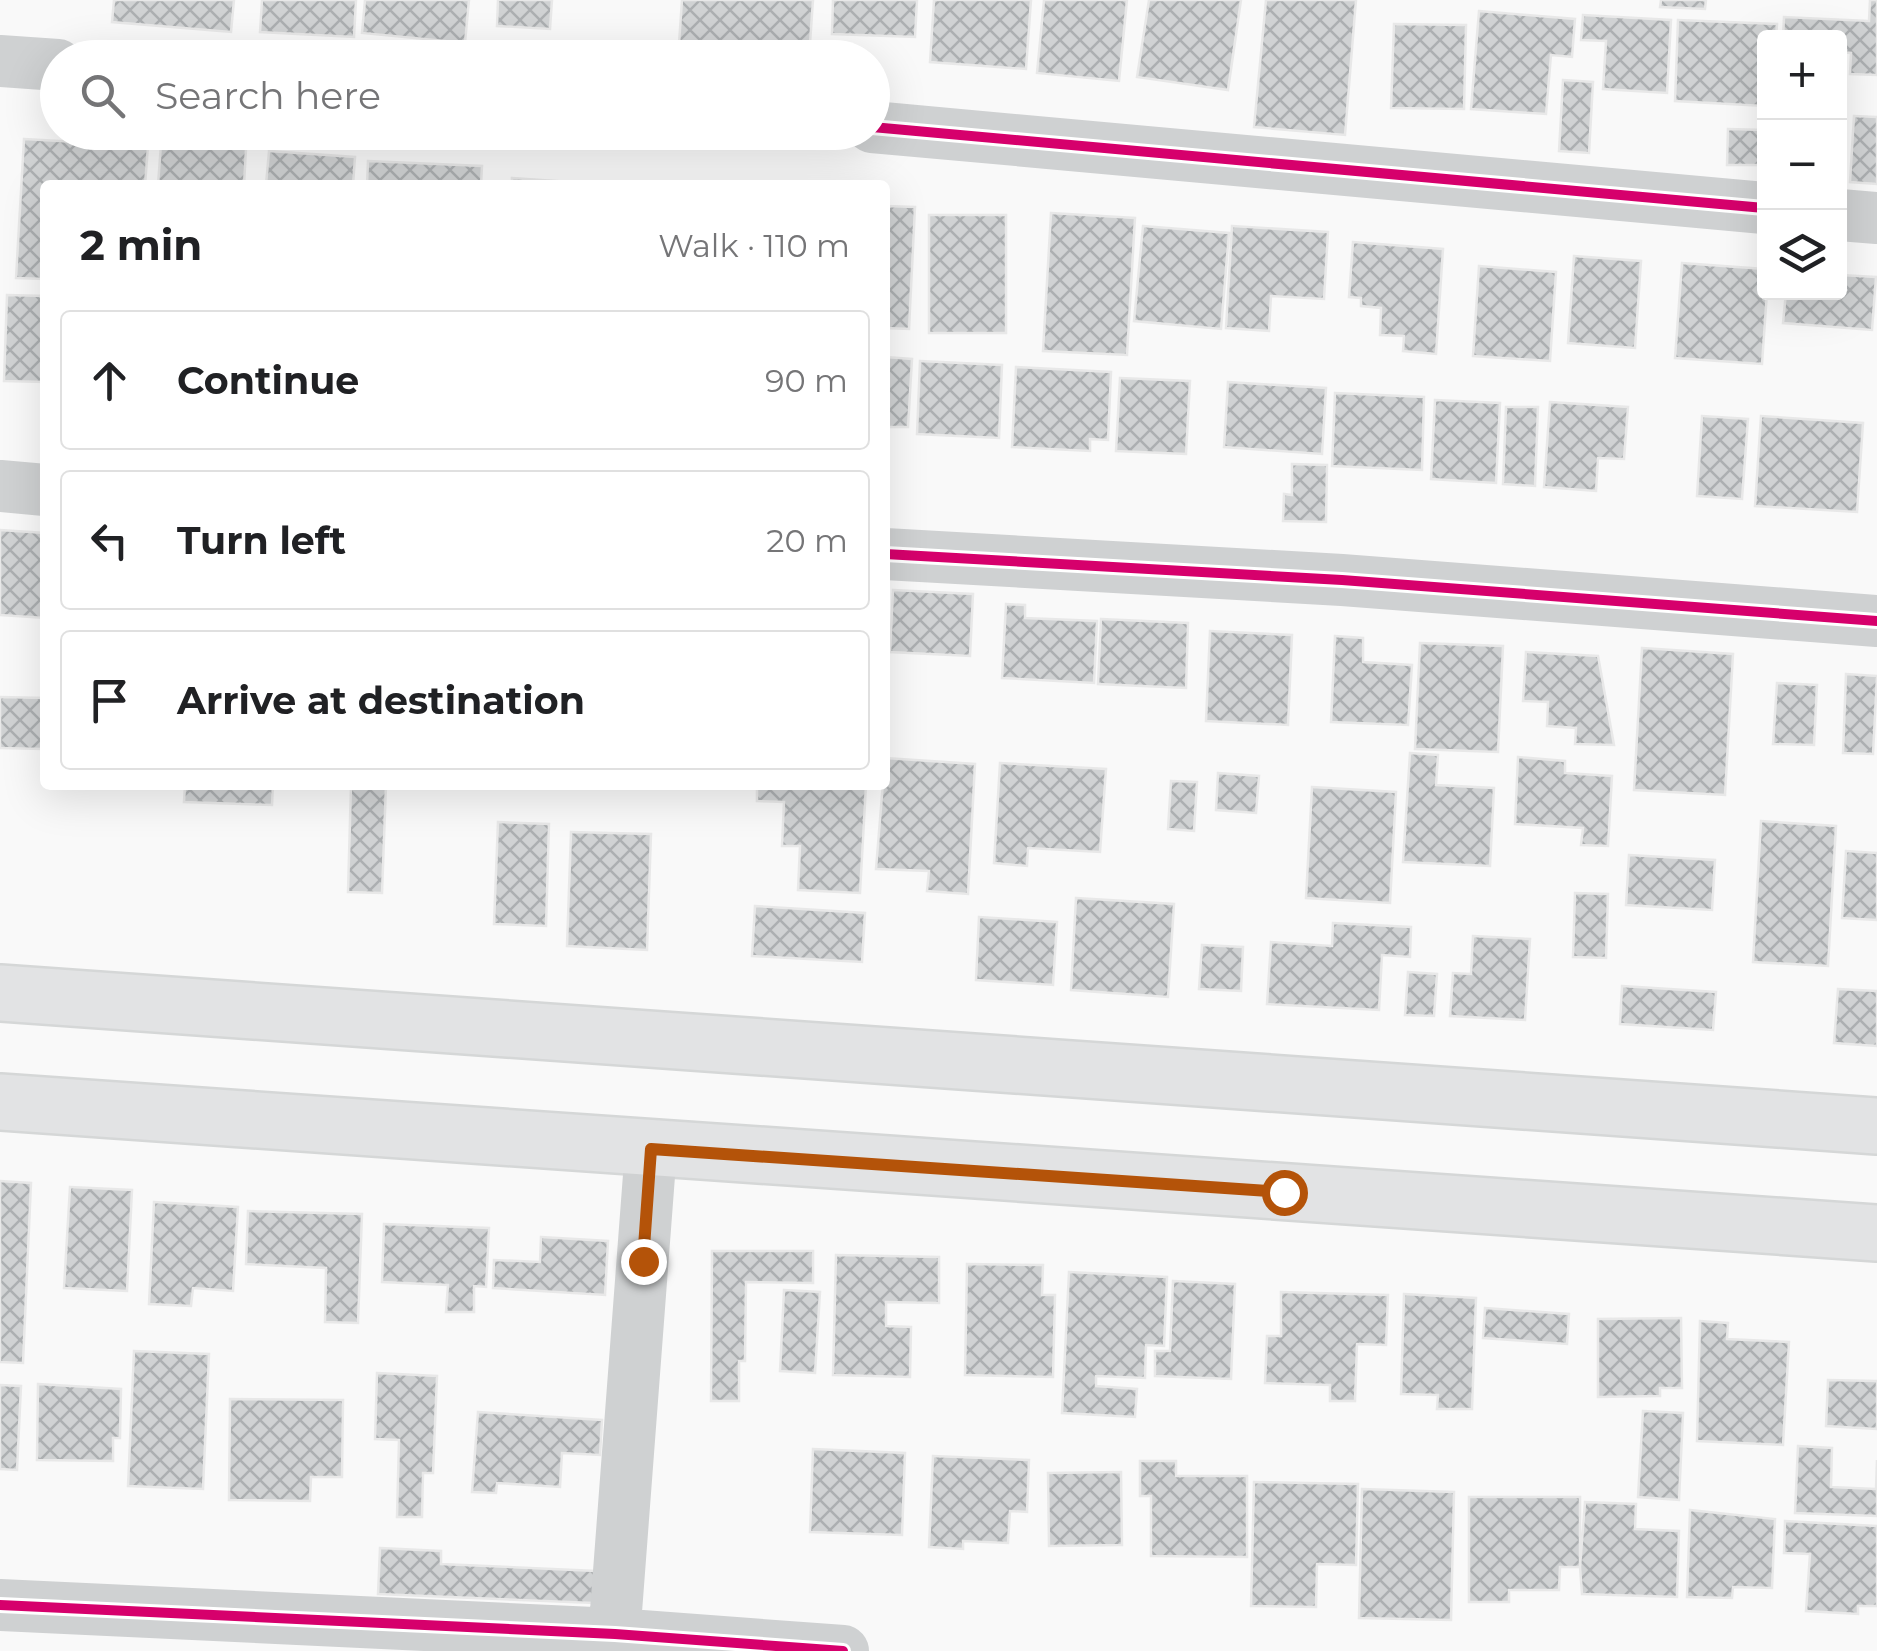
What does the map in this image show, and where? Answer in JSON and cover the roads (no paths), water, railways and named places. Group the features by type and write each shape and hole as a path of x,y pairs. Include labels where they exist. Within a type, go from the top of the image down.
{"main road":[{"path":"0,993 1877,1126"},
{"path":"0,1102 1877,1233"}],"street":[{"path":"0,61 40,64"},
{"path":"890,129 1757,207"},
{"path":"1847,216 1877,218"},
{"path":"0,486 40,490"},
{"path":"890,554 1342,580 1877,621"},
{"path":"614,1642 651,1149"},
{"path":"0,1606 614,1642 843,1651"}]}
